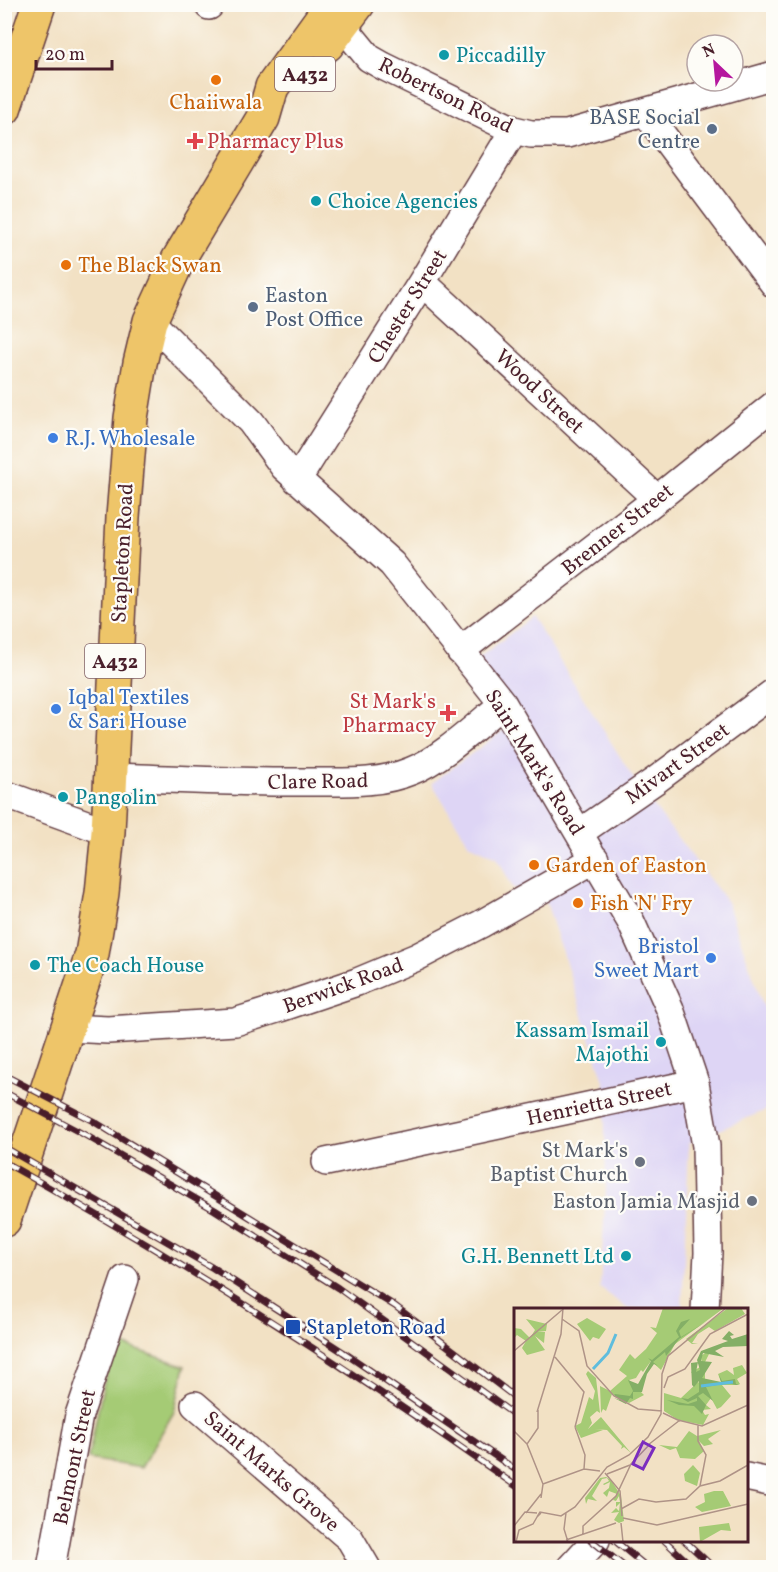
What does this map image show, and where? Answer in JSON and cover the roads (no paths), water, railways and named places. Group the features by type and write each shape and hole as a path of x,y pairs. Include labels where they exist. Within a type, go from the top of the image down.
{"main road":[{"path":"4,109 39,4"},
{"name":"Stapleton Road","path":"4,1220 92,954 102,893 108,832 123,517 129,440 140,363 150,321 178,260 262,118 286,101 341,10"}],"street":[{"name":"Robertson Road","path":"341,10 369,58 514,130 542,135 567,134 774,75"},
{"path":"646,113 774,284"},
{"name":"Chester Street","path":"297,480 422,282 514,130"},
{"name":"Wood Street","path":"422,282 657,499"},
{"name":"Saint Mark's Road","path":"150,321 251,422 284,467 392,564 504,704 632,922 670,1009 695,1083 706,1146 708,1253 705,1308"},
{"name":"Brenner Street","path":"460,651 657,499 774,405"},
{"name":"Mivart Street","path":"579,833 656,780 774,692"},
{"name":"Clare Road","path":"110,777 272,783 371,782 393,778 432,760 504,704"},
{"path":"4,794 108,832"},
{"name":"Berwick Road","path":"68,1028 108,1030 206,1025 235,1022 280,1008 357,982 417,957 481,924 595,859"},
{"name":"Henrietta Street","path":"326,1162 695,1083"},
{"name":"Belmont Street","path":"51,1568 79,1415 125,1279"},
{"name":"Saint Marks Grove","path":"195,1405 350,1539 368,1568"},
{"path":"748,1477 774,1483"},
{"path":"570,1568 594,1542"}],"railway":[{"path":"4,1075 93,1121 395,1306 514,1396"},
{"path":"4,1092 85,1135 215,1210 338,1288 514,1415"},
{"path":"4,1147 213,1268 343,1352 514,1469"},
{"path":"4,1162 70,1199 264,1317 514,1485"},
{"path":"594,1542 626,1568"},
{"path":"616,1542 648,1568"},
{"path":"666,1542 694,1568"},
{"path":"686,1542 714,1568"}],"place":[{"name":"Piccadilly","path":"444,55"},
{"name":"Chaiiwala","path":"216,80"},
{"name":"BASE Social Centre","path":"712,129"},
{"name":"Pharmacy Plus","path":"195,141"},
{"name":"Choice Agencies","path":"316,201"},
{"name":"The Black Swan","path":"66,265"},
{"name":"Easton Post Office","path":"253,307"},
{"name":"R.J. Wholesale","path":"53,438"},
{"name":"Iqbal Textiles & Sari House","path":"56,709"},
{"name":"St Mark's Pharmacy","path":"448,713"},
{"name":"Pangolin","path":"63,797"},
{"name":"Garden of Easton","path":"534,865"},
{"name":"Fish 'N' Fry","path":"578,903"},
{"name":"Bristol Sweet Mart","path":"711,958"},
{"name":"The Coach House","path":"35,965"},
{"name":"Kassam Ismail Majothi","path":"661,1042"},
{"name":"St Mark's Baptist Church","path":"640,1162"},
{"name":"Easton Jamia Masjid","path":"752,1201"},
{"name":"G.H. Bennett Ltd","path":"626,1256"},
{"name":"Stapleton Road","path":"293,1327"}]}
